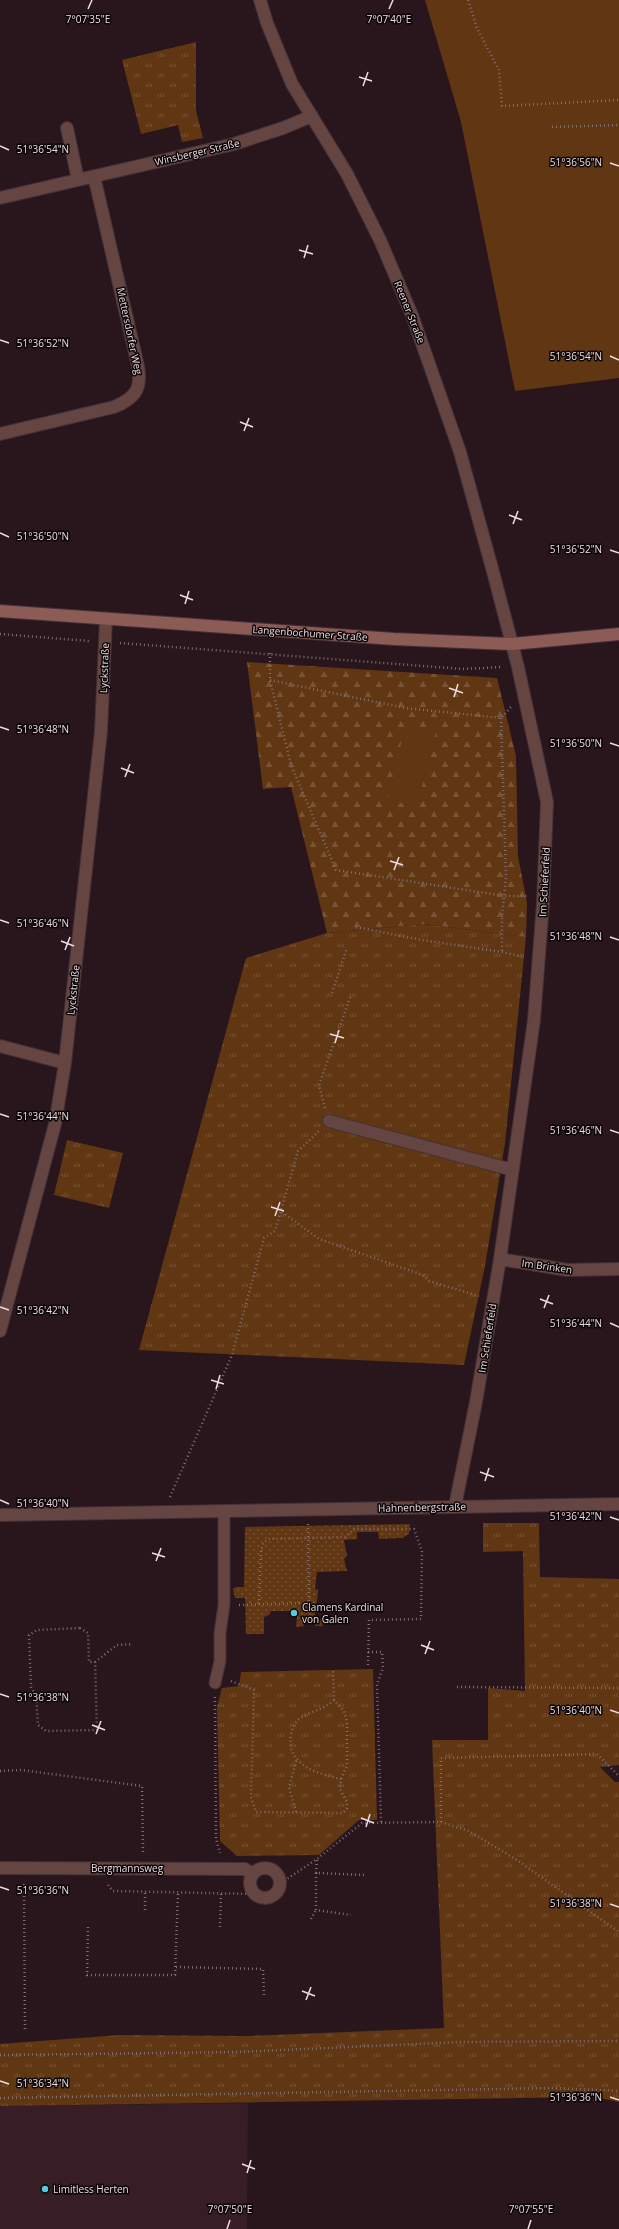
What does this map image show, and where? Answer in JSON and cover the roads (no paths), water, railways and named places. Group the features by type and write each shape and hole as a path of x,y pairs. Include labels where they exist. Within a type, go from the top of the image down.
{"street":[{"name":"Reener Straße","path":"260,0 267,23 292,84 347,174 380,240 412,314 460,452 512,644"},
{"name":"Winsberger Straße","path":"0,198 234,144 283,128 312,116"},
{"path":"67,128 78,180"},
{"name":"Mettersdorfer Weg","path":"0,434 114,407 124,402 138,389 140,379 137,359 94,176"},
{"name":"Langenbochumer Straße","path":"0,611 394,640 512,644 619,634"},
{"name":"Lyckstraße","path":"0,1331 56,1124 65,1063 101,732 106,619"},
{"name":"Im Schieferfeld","path":"455,1506 476,1402 513,1170 534,1020 544,896 547,802 512,644"},
{"path":"0,1046 65,1063"},
{"path":"330,1121 513,1170"},
{"name":"Im Brinken","path":"500,1259 567,1270 619,1269"},
{"name":"Hahnenbergstraße","path":"0,1515 619,1504"},
{"name":"Bergmannsweg","path":"0,1868 222,1868 244,1869 252,1874"},
{"path":"261,1868 272,1869 279,1876 281,1883 278,1892 270,1898 264,1898 254,1894 250,1884 252,1874 261,1868"}],"lane":[{"path":"216,1679 220,1661 220,1633 224,1605 224,1511"}],"place":[{"name":"Clamens Kardinal von Galen","path":"294,1613"},
{"name":"Limitless Herten","path":"45,2189"}]}
